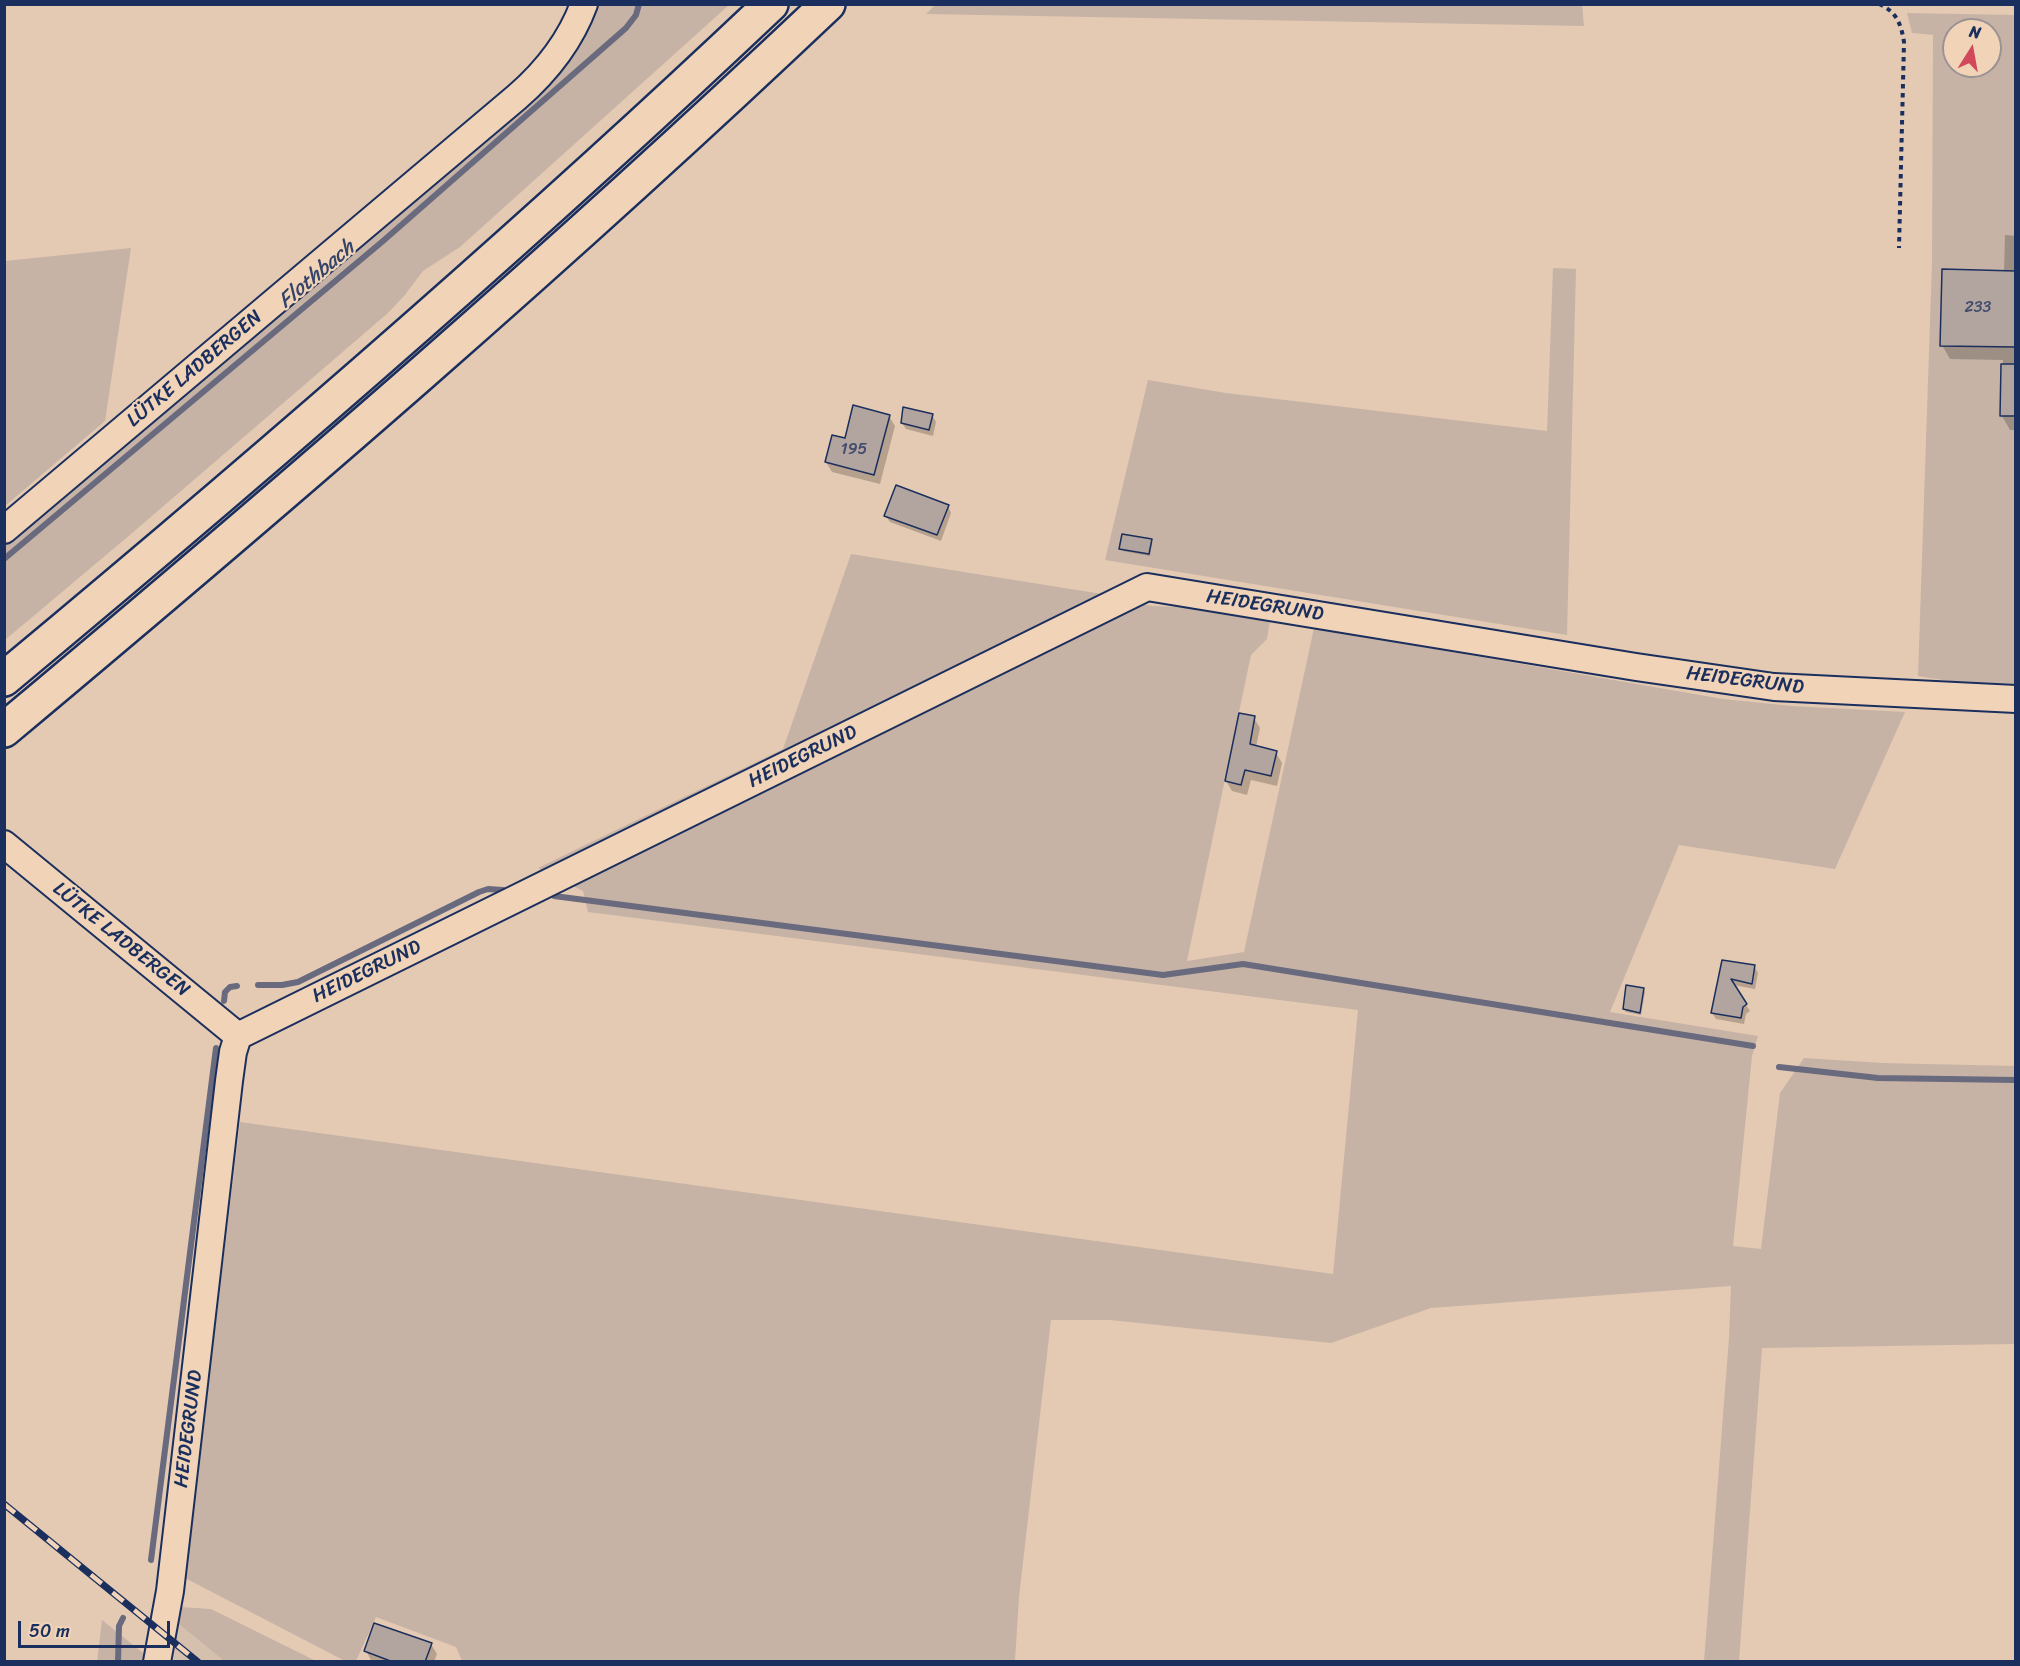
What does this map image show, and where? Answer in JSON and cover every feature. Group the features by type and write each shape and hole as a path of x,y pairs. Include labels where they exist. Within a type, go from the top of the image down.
{"highway":[{"path":"4,680 425,320 771,4"},
{"path":"4,730 291,488 426,370 633,185 828,4"}],"street":[{"name":"LÜTKE LADBERGEN","path":"4,530 523,92 559,53 571,35 584,4"},
{"name":"HEIDEGRUND","path":"157,1662 170,1591 229,1081 238,1036 1147,587 1624,665 1774,687 2016,699"},
{"name":"LÜTKE LADBERGEN","path":"4,844 238,1036"}],"path":[{"path":"1879,4 1894,13 1901,25 1904,42 1899,248"}],"shaded area":[{"path":"936,4 1582,4 1584,26 926,14"},
{"path":"589,5 729,5 460,247 423,271 388,313 5,640 5,538 530,93"},
{"path":"1907,13 2015,15 2015,684 1949,681 1918,676 1932,263 1933,35 1912,33"},
{"path":"131,248 105,421 5,506 5,261"},
{"path":"1553,268 1576,269 1567,635 1105,560 1148,380 1226,393 1547,431"},
{"path":"851,554 1102,594 1152,606 1181,607 1270,620 1267,639 1251,655 1187,961 1244,952 1314,628 1723,699 1792,706 1905,712 1835,869 1679,845 1610,1012 1758,1036 1752,1056 1733,1246 1761,1249 1780,1093 1804,1058 1883,1063 2015,1066 2015,1344 1762,1348 1739,1661 1704,1661 1731,1286 1431,1308 1331,1343 1110,1320 1051,1320 1019,1597 1015,1661 462,1661 456,1647 376,1617 356,1661 345,1661 185,1578 240,1122 1333,1274 1358,1010 588,912 583,891 538,868 783,749"},
{"path":"180,1607 211,1609 316,1661 224,1661 179,1624"},
{"path":"102,1620 148,1657 148,1661 97,1662"},
{"path":"179,1624 224,1661 173,1662"}],"building":[{"path":"1942,269 2016,271 2016,347 1940,346"},
{"path":"2001,364 2016,364 2016,416 2000,416"},
{"path":"853,405 890,415 874,475 825,462 832,435 845,438"},
{"path":"903,407 933,414 929,430 901,423"},
{"path":"896,485 949,505 937,535 884,516"},
{"path":"1122,534 1152,539 1149,554 1119,549"},
{"path":"1239,713 1255,716 1250,744 1277,751 1271,776 1245,770 1241,785 1225,781"},
{"path":"1722,960 1755,965 1752,984 1731,979 1747,1004 1743,1007 1741,1018 1711,1013"},
{"path":"1626,985 1644,988 1640,1013 1623,1009"},
{"path":"374,1623 432,1643 425,1662 393,1662 364,1651"}],"waterway":[{"name":"Flothbach","path":"4,559 383,241 626,28 636,15 639,4"},
{"path":"258,985 298,982 479,892 488,889 503,890"},
{"path":"554,896 1163,975 1243,964 1753,1046"},
{"path":"224,1001 225,992 230,987 237,986"},
{"path":"151,1560 216,1048"},
{"path":"1779,1067 1878,1078 2016,1080"},
{"path":"118,1662 119,1626 123,1618"}],"railway":[{"path":"4,1504 198,1662"}]}
